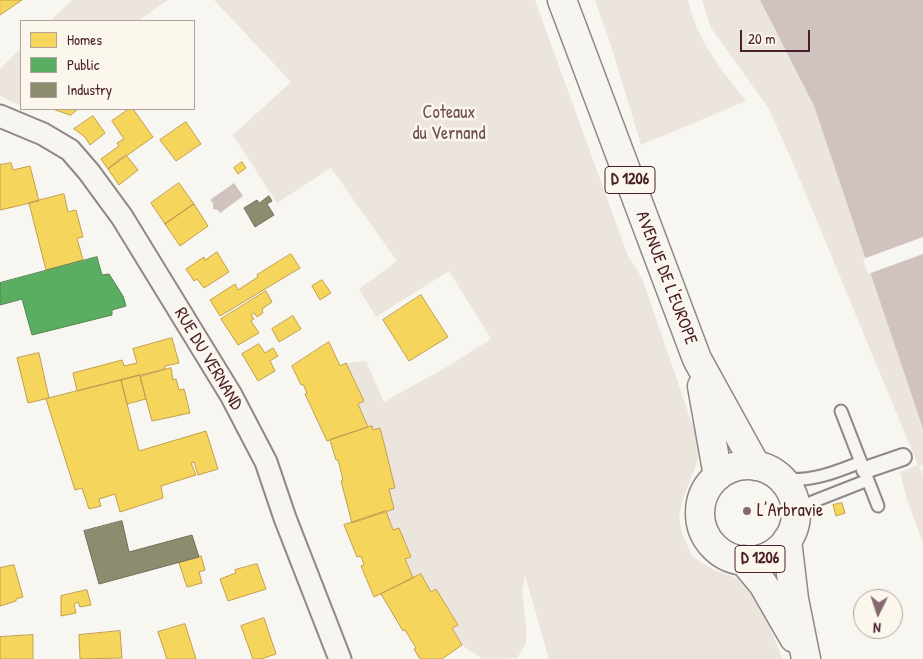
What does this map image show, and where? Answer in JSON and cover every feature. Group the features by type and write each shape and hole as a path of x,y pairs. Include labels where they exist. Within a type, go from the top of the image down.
{"main road":[{"name":"AVENUE DE L'EUROPE","path":"562,0 697,360 756,466"},
{"name":"AVENUE DE L'EUROPE","path":"697,360 718,476"},
{"name":"D 1206","path":"756,466 735,466 718,476 706,490 700,508 702,526 710,543 725,555 743,560 760,559 775,552 791,529"},
{"path":"756,466 769,470 781,479"},
{"name":"D 1206","path":"781,479 793,497 791,529 794,599 806,659"},
{"name":"D 1206","path":"743,560 763,584 806,659"}],"street":[{"name":"RUE DU VERNAND","path":"0,116 43,134 70,150 89,172 122,217 231,395 266,462 285,518 340,659"},
{"path":"865,471 902,457"}],"lane":[{"path":"841,411 878,506"},
{"path":"781,479 806,480 840,470 865,471"},
{"path":"791,529 812,502 865,471"}],"green space":[{"path":"72,0 168,0 139,20 51,20"},
{"name":"Coteaux du Vernand","path":"214,0 535,0 628,256 642,278 694,429 699,457 683,499 679,516 682,534 693,557 714,570 744,580 758,593 782,659 549,659 525,575 522,592 526,644 517,658 482,659 462,645 452,628 458,624 436,589 431,592 421,574 413,578 405,559 411,557 399,528 393,530 386,511 389,489 394,488 379,428 373,430 368,427 358,404 363,401 346,363 366,361 384,402 450,365 491,339 449,271 376,317 359,289 397,261 331,168 277,203 233,135 291,82"},
{"path":"595,0 688,0 697,28 711,54 746,101 641,145"},
{"path":"702,0 760,0 814,106 923,429 923,465 919,466 923,476 923,543 907,500 900,472 918,465 769,109 711,28"},
{"path":"20,49 20,106 0,96 0,69"}],"shaded area":[{"path":"760,0 923,0 923,429 814,106"},
{"path":"234,183 243,196 220,213 218,210 213,209 213,203 210,200"}],"pier":[{"path":"923,237 923,254 868,274 863,259"}],"building: Homes":[{"path":"0,0 22,0 0,15"},
{"path":"56,110 77,110 71,115"},
{"path":"128,110 134,110 153,137 108,169 101,159 119,146 117,143 124,139 112,121"},
{"path":"93,116 105,133 90,145 85,137 74,129"},
{"path":"186,122 201,144 176,161 160,140"},
{"path":"126,155 138,170 119,185 108,169"},
{"path":"242,162 246,168 238,174 234,168"},
{"path":"11,163 13,170 30,166 39,201 0,210 0,165"},
{"path":"179,183 194,204 165,224 151,203"},
{"path":"64,194 68,212 76,210 83,237 77,238 83,260 46,270 29,203"},
{"path":"194,204 208,226 180,246 165,224"},
{"path":"217,252 229,272 204,288 197,279 194,281 186,269 204,257 205,260"},
{"path":"291,254 300,268 220,316 210,300 235,284 238,290 258,277 257,275"},
{"path":"322,280 331,293 320,300 312,286"},
{"path":"266,291 272,302 262,309 263,313 257,317 254,313 251,315 254,319 251,321 259,333 238,345 221,319"},
{"path":"421,295 448,337 409,361 383,320"},
{"path":"293,316 301,329 279,342 272,329"},
{"path":"172,338 179,363 165,366 165,369 77,391 73,373 122,360 124,366 137,363 133,349"},
{"path":"329,342 340,366 346,363 364,401 358,404 368,427 327,441 305,394 307,393 303,384 301,385 292,366"},
{"path":"259,344 265,353 273,348 278,356 270,361 275,371 258,381 242,354"},
{"path":"39,353 49,398 28,403 17,358"},
{"path":"171,368 173,380 176,379 179,390 184,389 190,413 152,421 140,377"},
{"path":"140,375 146,399 127,404 121,380"},
{"path":"121,380 139,451 206,431 218,469 198,475 194,462 191,463 196,475 161,486 163,498 120,512 115,494 99,499 101,506 89,509 82,488 75,490 46,399"},
{"path":"372,426 373,430 380,428 395,488 389,489 394,509 352,523 341,481 343,480 338,460 336,460 330,440"},
{"path":"842,503 845,513 836,516 833,505"},
{"path":"386,511 393,530 399,528 411,557 405,559 413,578 374,597 361,566 364,565 361,556 357,557 344,525"},
{"path":"201,556 205,570 199,572 202,583 187,587 179,563"},
{"path":"257,564 266,589 228,601 220,579 236,573 235,570"},
{"path":"14,565 23,597 0,606 0,568"},
{"path":"421,574 431,592 436,589 458,625 452,628 462,645 442,659 420,659 414,649 416,648 405,630 403,631 381,594"},
{"path":"87,590 91,605 80,607 78,602 74,604 76,613 61,616 61,596"},
{"path":"264,618 276,654 261,659 253,659 241,626"},
{"path":"185,624 196,659 167,659 158,632"},
{"path":"120,631 122,658 80,659 79,635"},
{"path":"33,635 33,659 0,659 0,637"}],"building: Public":[{"path":"97,257 102,275 109,274 123,296 126,306 112,310 112,315 32,335 22,299 0,305 0,283"}],"building: Industry":[{"path":"269,196 272,201 267,204 274,215 255,227 244,208 257,200 259,203"},
{"path":"122,521 129,552 192,535 199,557 99,584 84,531"}],"place":[{"name":"L’Arbravie","path":"747,511"}]}
